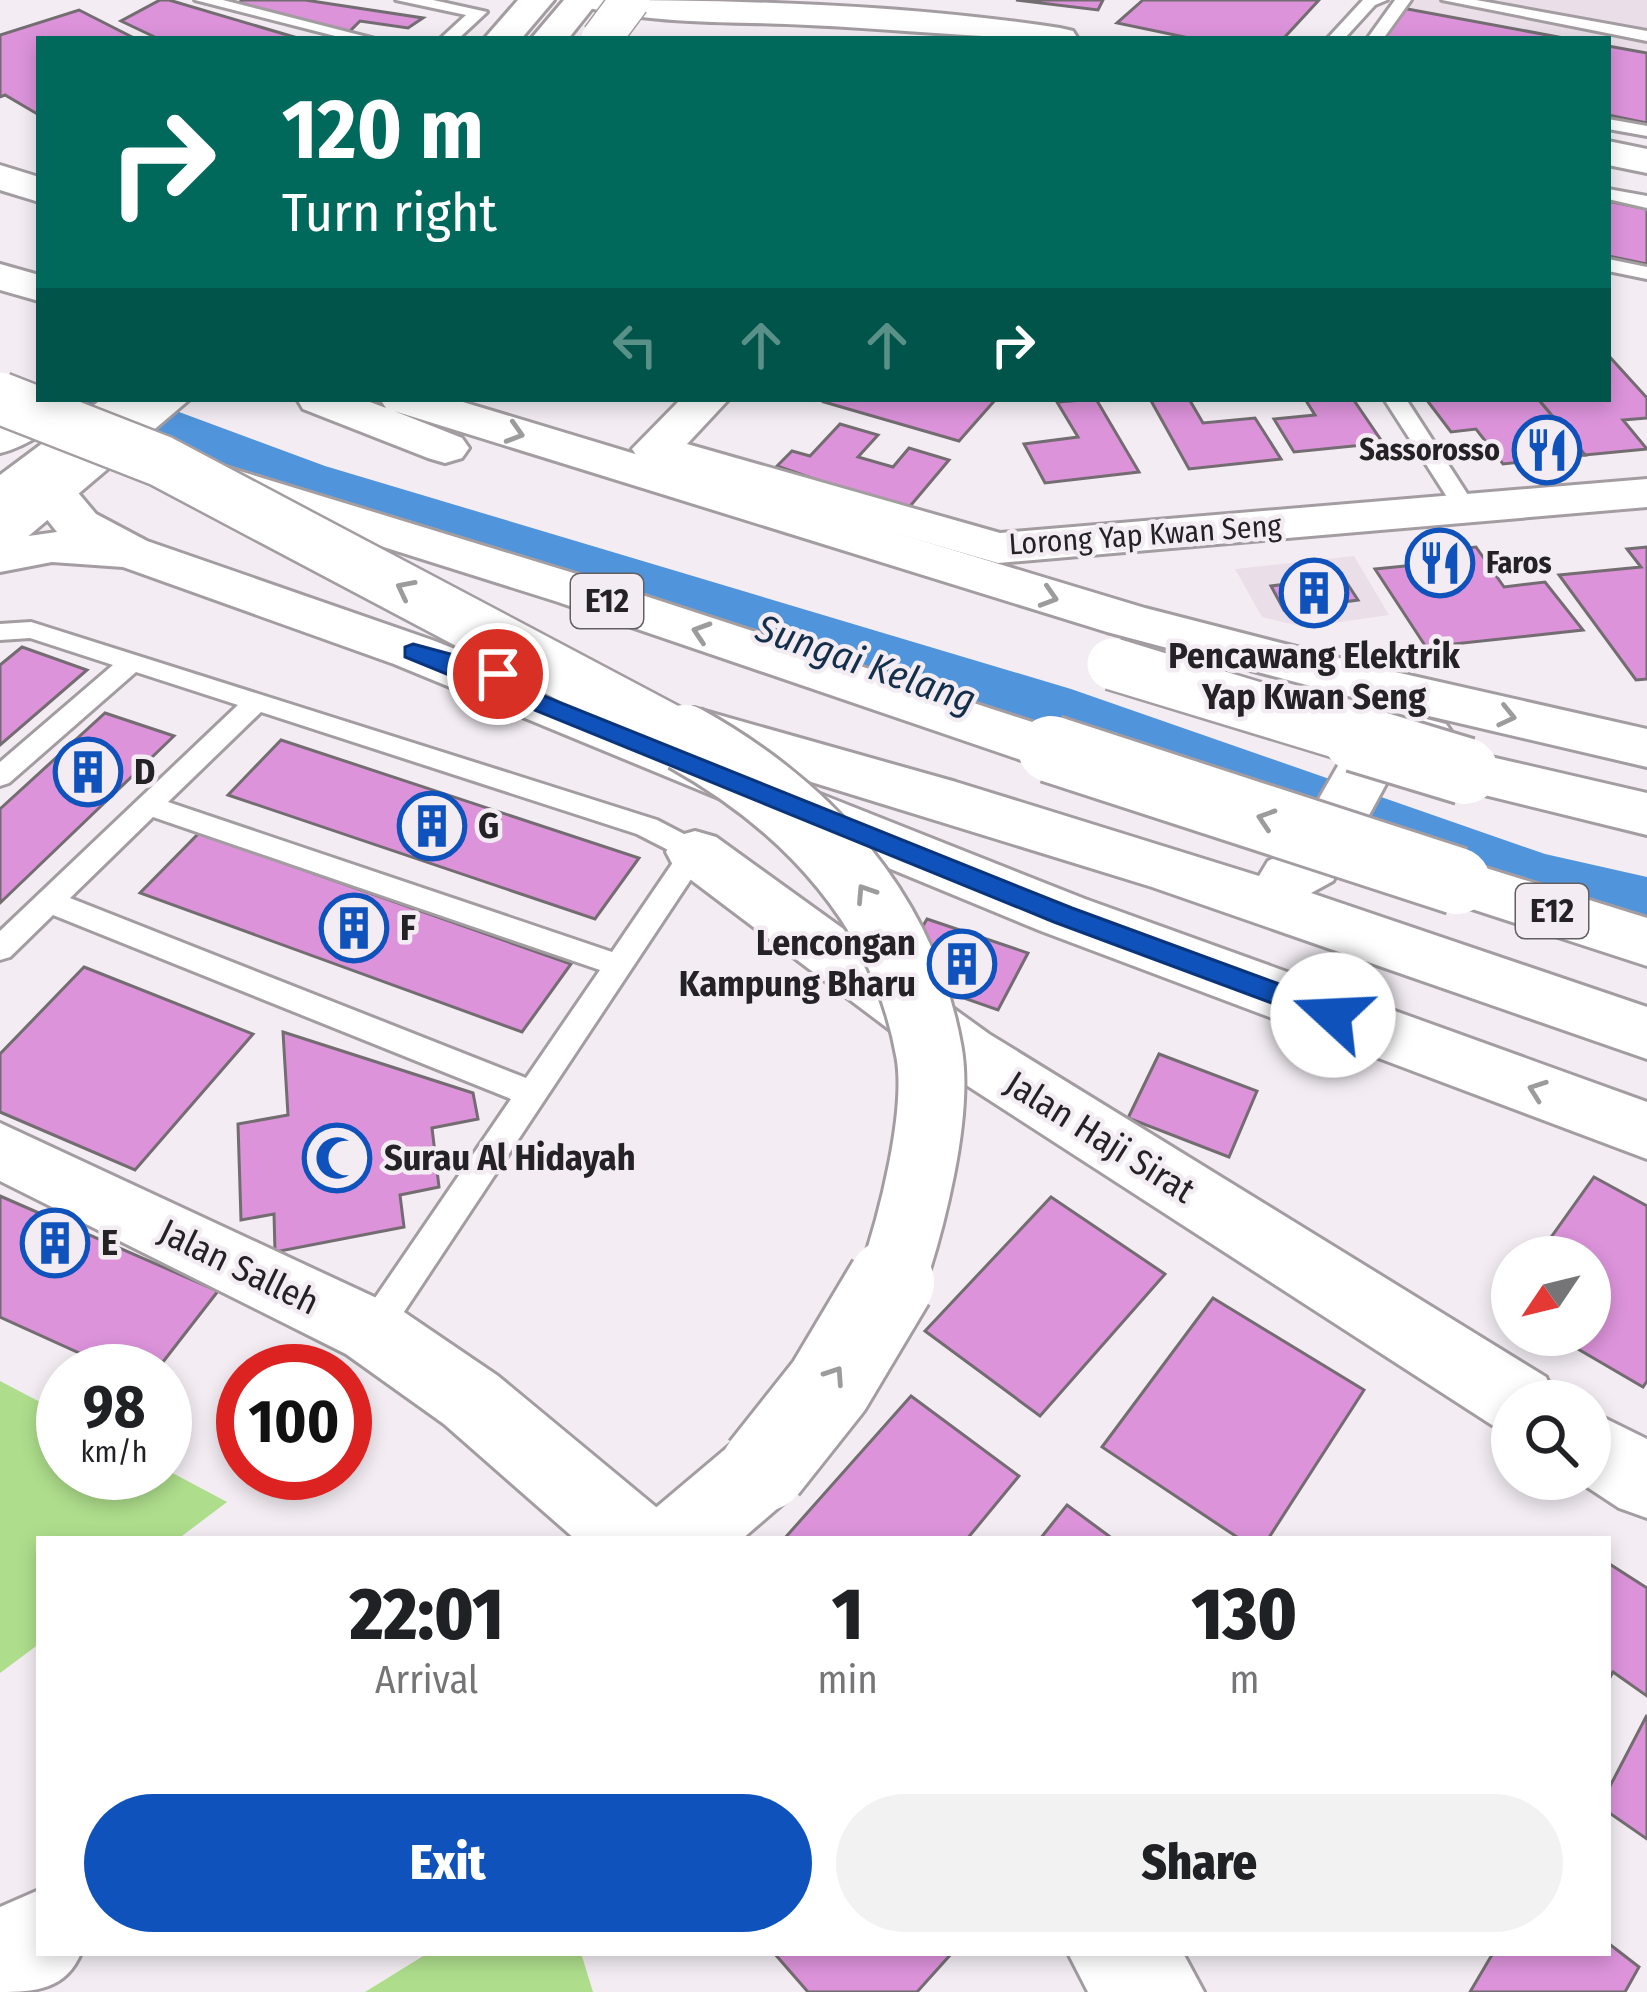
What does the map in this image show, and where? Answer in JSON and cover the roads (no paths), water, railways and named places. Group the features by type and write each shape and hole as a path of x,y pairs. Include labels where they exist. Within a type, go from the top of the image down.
{"main road":[{"path":"518,21 583,0"},
{"path":"597,0 944,21 1041,36"},
{"path":"606,36 646,2"},
{"path":"623,36 646,2"},
{"path":"1611,154 1647,161"},
{"path":"0,177 36,189"},
{"path":"0,416 36,389"},
{"name":"E12","path":"0,398 161,461 574,590 1647,942"},
{"path":"0,439 54,402"},
{"path":"0,499 128,402"},
{"path":"0,534 163,402"},
{"name":"E12","path":"328,402 506,472 752,554 1465,772 1647,814"},
{"path":"413,402 1126,620 1382,687 1647,748"},
{"path":"161,461 726,761 788,809 853,874 886,926 914,995 930,1056 925,1141 904,1246 885,1300 829,1386 764,1468 685,1536"},
{"path":"51,493 78,525 129,552 413,652 1063,915 1647,1131"},
{"path":"0,556 52,547 129,552"},
{"path":"413,652 836,765 1400,946 1647,1033"},
{"path":"1180,875 1269,882 1299,875 1311,866 1387,728 1647,782"},
{"path":"1311,866 1345,908 1400,946"},
{"path":"0,1961 36,1940"}],"street":[{"name":"Lorong Yap Kwan Seng","path":"704,402 655,449 998,548 1647,493"},
{"name":"Jalan Haji Sirat","path":"695,852 967,1052 1491,1383"},
{"name":"Jalan Salleh","path":"0,1150 373,1331 471,1400 630,1536"},
{"path":"1611,1459 1647,1482"},
{"path":"1117,1956 1157,1992"}],"lane":[{"path":"203,0 354,36"},
{"path":"404,0 518,21"},
{"path":"1338,36 1370,2 1379,0"},
{"path":"1377,36 1403,0"},
{"path":"1450,0 1647,36"},
{"path":"460,36 518,21"},
{"path":"1611,125 1647,131"},
{"path":"1611,195 1647,202"},
{"path":"1611,266 1647,274"},
{"path":"1397,402 1466,509"},
{"path":"0,632 31,630 647,826 695,852 373,1331"},
{"path":"0,777 131,663"},
{"path":"0,949 254,704"},
{"path":"147,806 617,965"},
{"path":"48,902 530,1093"}],"water":[{"name":"Sungai Kelang","path":"50,402 152,402 325,466 1071,689 1545,854 1647,877 1647,928 355,510"}],"place":[{"name":"Sassorosso","path":"1547,450"},
{"name":"Faros","path":"1440,563"},
{"name":"Pencawang Elektrik Yap Kwan Seng","path":"1314,593"},
{"name":"D","path":"88,772"},
{"name":"G","path":"432,826"},
{"name":"F","path":"354,928"},
{"name":"Lencongan Kampung Bharu","path":"962,964"},
{"name":"Surau Al Hidayah","path":"337,1158"},
{"name":"E","path":"55,1243"}]}
